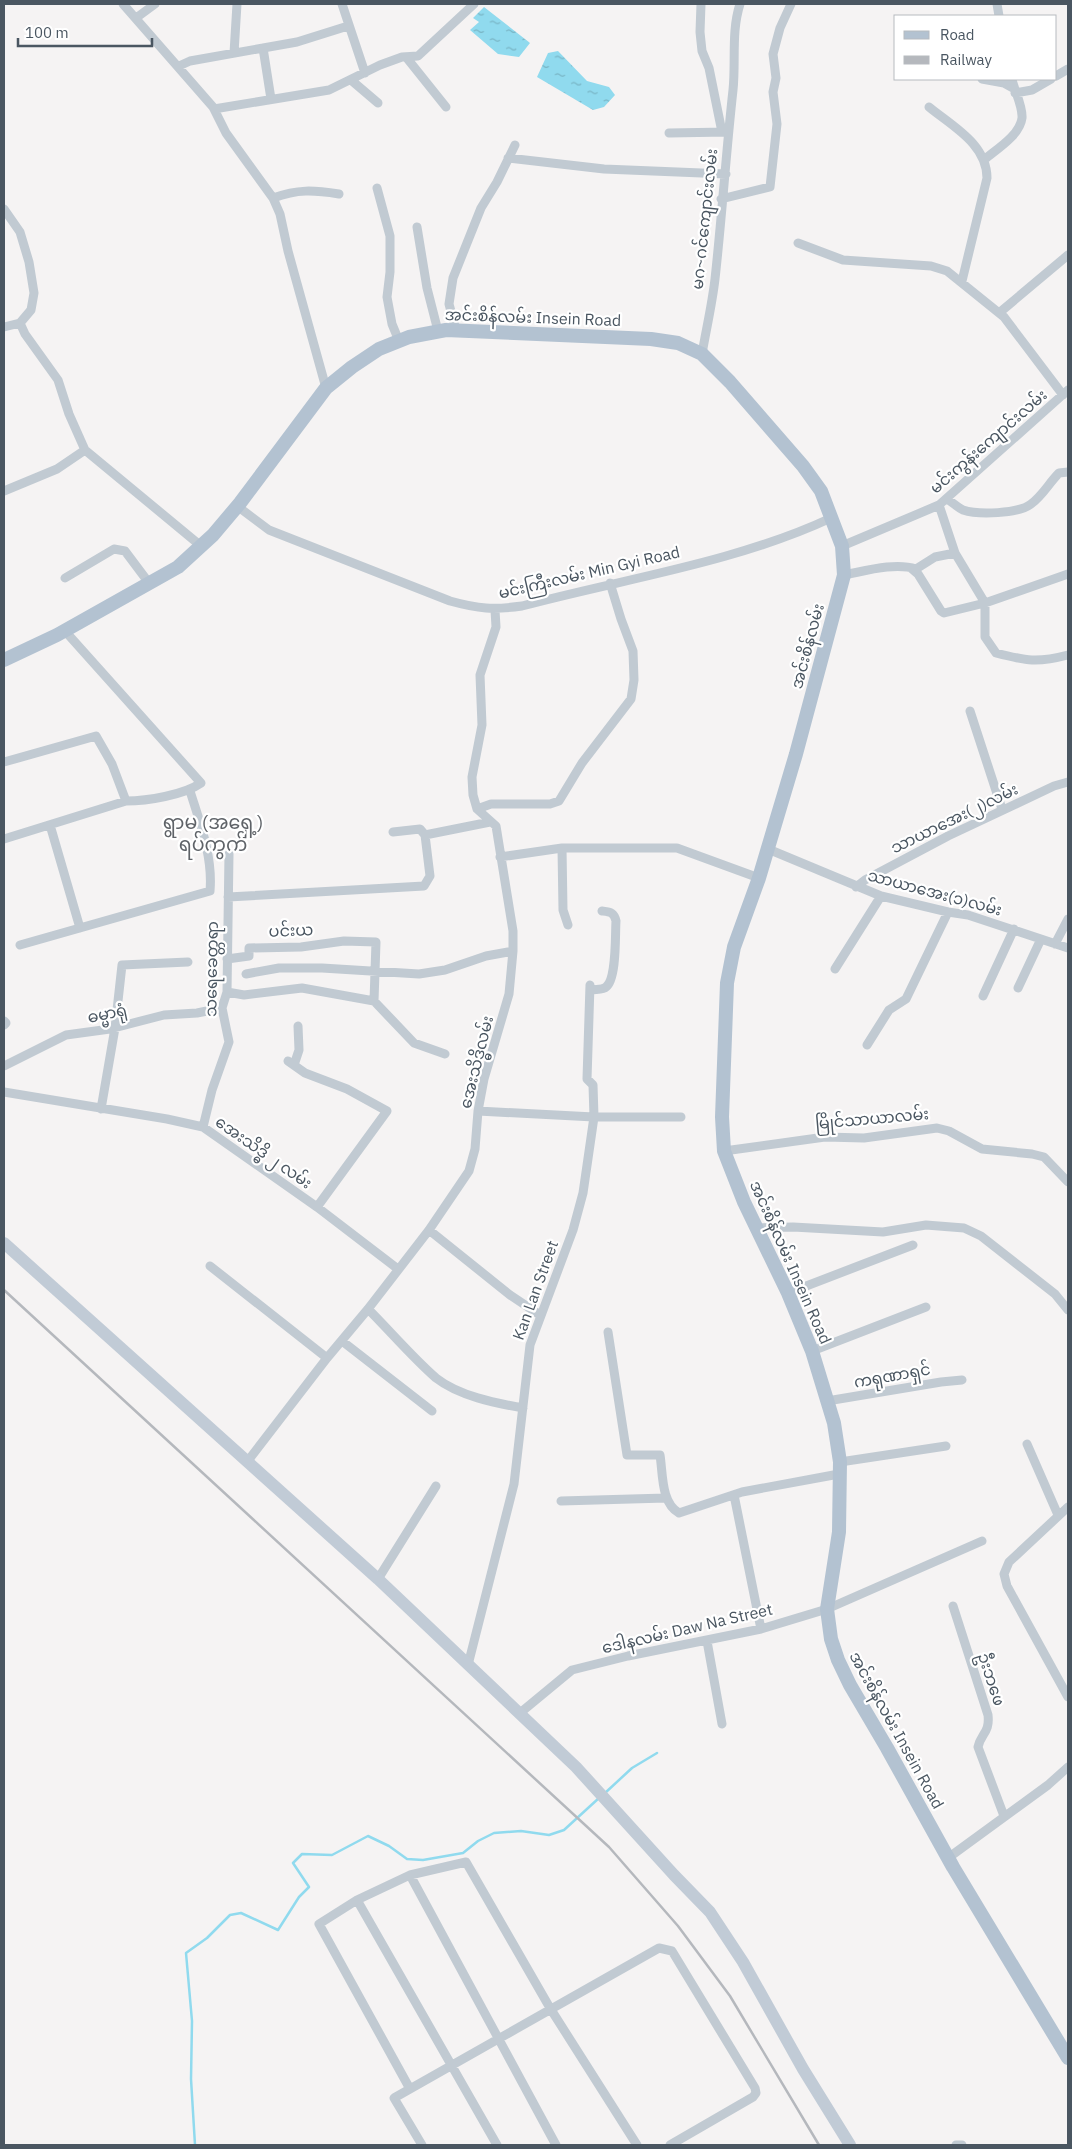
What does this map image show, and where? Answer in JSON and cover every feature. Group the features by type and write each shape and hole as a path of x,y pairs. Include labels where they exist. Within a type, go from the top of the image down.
{"main road":[{"name":"အင်းစိန်လမ်း Insein Road","path":"4,660 65,631 178,567 201,546 237,506 326,388 352,367 379,349 399,341 438,331 456,330 651,339 678,342 702,354 730,382 803,466 821,491 831,518"},
{"name":"အင်းစိန်လမ်း","path":"787,784 844,575 842,546 831,518"},
{"name":"အင်းစိန်လမ်း Insein Road","path":"787,784 759,878 734,947 727,984 723,1108 724,1151 744,1202 788,1294 812,1351 834,1423 840,1468 839,1532 827,1609 831,1638 850,1685 948,1858 1064,2043 1068,2058"},
{"path":"4,1243 378,1579 576,1766 710,1912 743,1962 803,2069 850,2145"}],"street":[{"path":"123,4 179,66 214,109 226,132 273,198 280,214 288,251 326,388"},
{"path":"136,18 155,4"},
{"path":"234,53 237,4"},
{"path":"342,4 364,73"},
{"path":"214,109 329,90 380,65 406,57 418,56 474,4"},
{"name":"မဂ~ဂင်ကျောင်းလမ်း","path":"701,4 700,32 702,50 709,68 725,132 726,174 721,199 715,281 702,354"},
{"path":"668,133 725,132 736,65 734,29 740,4"},
{"path":"721,199 770,188 777,124 774,92 776,78 773,54 780,28 791,4"},
{"path":"179,66 190,61 297,42 348,26"},
{"path":"263,48 271,99"},
{"path":"406,57 446,107"},
{"path":"1057,75 1068,69"},
{"path":"351,80 378,103"},
{"path":"987,80 1032,90 1049,80"},
{"path":"985,159 1004,144 1019,127 1022,116 1009,84"},
{"path":"928,107 970,140 985,159 987,178 962,281"},
{"path":"456,330 449,304 453,278 481,208 497,182 515,145"},
{"path":"508,158 604,169 726,174"},
{"path":"377,188 390,236 390,272 387,297 392,324 399,341"},
{"path":"273,198 291,192 309,190 339,194"},
{"path":"4,209 20,232 29,262 34,293 31,310 20,323 4,327"},
{"path":"417,227 427,288 438,331"},
{"path":"798,243 843,260 932,266 947,271 962,281 999,313 1066,393"},
{"path":"999,313 1068,255"},
{"path":"20,323 25,334 58,380 69,414 85,450 201,546"},
{"name":"မင်းကွန်းကျောင်းလမ်း","path":"842,546 939,505 1066,393"},
{"path":"4,491 57,469 85,450"},
{"path":"947,498 962,509 972,512 1013,511 1028,506 1043,494 1059,473 1068,472"},
{"path":"939,505 955,554 985,603 985,638 996,653 1023,660 1044,661 1068,655"},
{"name":"မင်းကြီးလမ်း Min Gyi Road","path":"237,506 269,530 450,601 477,608 495,610 522,606 757,546 801,532 831,518"},
{"path":"65,578 114,549 125,550 149,583"},
{"path":"844,575 883,568 910,568 916,570 935,557 955,554"},
{"path":"910,568 918,574 942,613 985,603 1068,574"},
{"path":"495,610 496,627 480,675 482,726 472,777 473,795 477,809 491,804 550,804 559,801 582,763 631,699 634,680 633,651 610,583"},
{"path":"4,839 126,801 142,801 190,791 201,784 65,631"},
{"path":"970,711 1002,810"},
{"path":"4,762 96,736 112,764 126,801"},
{"name":"သာယာအေး(၂)လမ်း","path":"856,887 865,880 948,836 1054,786 1068,782"},
{"path":"20,945 210,891 212,872 190,791"},
{"name":"အေးသိဒ္ဓိလမ်း","path":"247,1462 429,1230 469,1171 475,1149 478,1111 484,1079 509,994 513,951 513,931 496,826 477,809"},
{"path":"425,835 490,822"},
{"path":"50,824 80,928"},
{"path":"228,897 424,886 430,876 425,835 420,830 393,832"},
{"path":"500,857 562,848 677,848 759,878"},
{"path":"562,848 563,910 568,925"},
{"name":"သာယာအေး(၁)လမ်း","path":"768,849 881,896 968,915 1068,948"},
{"name":"သရေခေတ္တရာ","path":"204,1127 212,1090 229,1042 222,1008 227,992 229,854"},
{"path":"834,969 881,896"},
{"name":"Kan Lan Street","path":"468,1665 514,1484 530,1345 573,1230 583,1193 594,1117 593,1085 587,1079 590,987 604,989 608,986 614,970 616,921 611,912 602,911"},
{"path":"867,1045 889,1010 906,999 948,912"},
{"path":"1055,944 1068,919"},
{"path":"984,996 1014,929"},
{"path":"1018,988 1041,939"},
{"name":"ပင်းယ","path":"227,960 249,956 249,948 301,947 344,941 376,942 375,971"},
{"path":"246,974 279,968 322,968 419,974 445,970 486,956 513,951"},
{"path":"100,1109 115,1028 122,965 188,962"},
{"path":"374,1001 375,971"},
{"path":"227,992 244,995 302,988 374,1001 414,1043 445,1054"},
{"name":"ဓမ္မာရုံ","path":"4,1066 66,1035 115,1028 164,1014 197,1013 222,1008"},
{"path":"4,1021 6,1022 4,1026"},
{"path":"298,1026 299,1050 291,1063 305,1072 347,1089 387,1111 317,1207"},
{"name":"အေးသိဒ္ဓိ ၂ လမ်း","path":"4,1092 167,1119 204,1127 317,1207 398,1269"},
{"path":"478,1111 594,1117 681,1117"},
{"name":"မြိုင်သာယာလမ်း","path":"724,1151 825,1136 864,1138 937,1128 949,1131 982,1149 1032,1154 1044,1158 1068,1182"},
{"path":"757,1228 883,1232 926,1225 964,1228 981,1236 1056,1294 1068,1310"},
{"path":"429,1230 510,1295 540,1315"},
{"path":"788,1294 913,1245"},
{"path":"210,1266 327,1358"},
{"path":"812,1351 926,1308"},
{"path":"368,1309 437,1379 468,1394 494,1403 524,1408"},
{"path":"608,1332 627,1455 660,1455 666,1498 672,1509 679,1513 742,1492 840,1468 946,1446"},
{"path":"342,1341 432,1411"},
{"name":"ကရုဏာရှင်","path":"827,1401 962,1380"},
{"path":"1027,1444 1058,1515"},
{"path":"378,1579 436,1486"},
{"path":"734,1496 761,1629"},
{"path":"561,1501 666,1498"},
{"path":"1068,1507 1008,1562 1004,1574 1007,1586 1068,1697"},
{"name":"ဒေါနလမ်း Daw Na Street","path":"520,1714 572,1670 628,1656 761,1629 827,1609 982,1541"},
{"name":"ဦးဘဖေ","path":"953,1606 988,1715 988,1730 979,1741 978,1747 1004,1816"},
{"path":"707,1641 722,1724"},
{"path":"948,1858 1048,1785 1068,1767"},
{"path":"410,2089 319,1924 357,1900 410,1875 466,1862 550,2008 638,2145"},
{"path":"410,1875 556,2145"},
{"path":"357,1900 497,2145"},
{"path":"422,2145 394,2098 659,1948 672,1951 755,2088 756,2093 753,2097 670,2145"},
{"path":"956,2145 962,2145"}],"water":[{"path":"484,7 530,43 519,57 498,54 470,30 479,22 473,18"},
{"path":"558,51 587,81 609,87 615,95 604,107 593,110 537,77 548,53"}],"waterway":[{"path":"605,1793 632,1768 657,1753"},
{"path":"195,2145 191,2079 192,2021 186,1953 207,1938 230,1915 241,1913 278,1930 299,1897 309,1887 293,1863 302,1854 332,1855 368,1836 389,1846 407,1859 423,1860 463,1853 478,1841 494,1833 521,1831 549,1835 564,1830 599,1798"}],"railway":[{"path":"4,1290 609,1847 678,1926 730,1996 819,2145"}],"district":[{"name":"ရွာမ (အရှေ့) ရပ်ကွက်","path":"213,833"}]}
